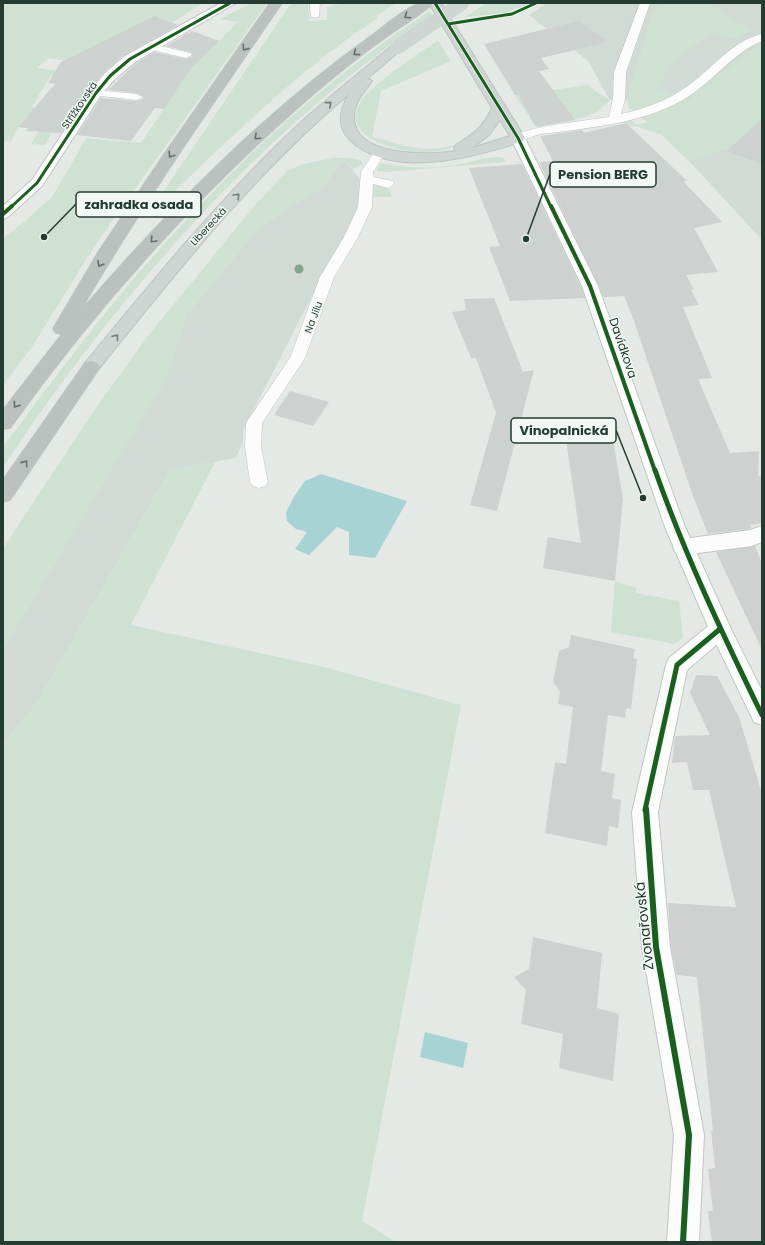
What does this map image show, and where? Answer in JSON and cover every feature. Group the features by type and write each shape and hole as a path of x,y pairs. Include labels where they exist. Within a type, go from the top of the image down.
{"highway":[{"path":"29,387 107,251 172,153 276,3"},
{"path":"3,423 29,387 118,278 230,162 306,92 387,30 427,3"},
{"name":"Liberecká","path":"3,495 91,367"}],"main road":[{"name":"Davídkova","path":"435,3 518,138"},
{"name":"Liberecká","path":"91,367 188,248 257,173 310,121 398,47 462,3"},
{"path":"398,47 370,74 359,89 347,113 346,121 353,136 363,145 380,152 414,159 430,159 461,154 518,138"},
{"path":"430,159 461,148 474,141 492,125 499,108"}],"street":[{"name":"Střížkovská","path":"3,214 37,183 96,93 110,76 130,59 230,3"},
{"name":"Davídkova","path":"518,138 590,286 683,547 720,629 762,715"},
{"path":"683,547 752,538 762,534"},
{"name":"Zvonařovská","path":"683,1242 689,1135 656,948 645,812 677,665 720,629"}],"lane":[{"path":"316,16 318,3"},
{"path":"614,119 619,99 620,72 645,3"},
{"path":"518,138 534,132 614,119 646,111 684,94 744,45 762,38"},
{"path":"152,47 186,55"},
{"path":"96,93 137,97"},
{"name":"Na Jílu","path":"259,482 253,447 254,423 297,358 327,277 365,207 367,172 380,152"},
{"path":"367,179 388,184"}],"shaded area":[{"path":"547,3 762,3 762,240 690,162 661,134 621,122 630,119 637,125 647,122 629,108 627,100 610,100 588,61 529,15"},
{"path":"341,162 347,163 362,182 356,215 301,317 243,431 243,441 236,458 170,470 37,703 3,744 3,649 166,378 187,314 255,232 287,208 321,189"}],"green space":[{"path":"3,3 203,3 177,20 119,52 98,68 89,78 51,75 32,107 66,110 45,145 31,144 45,120 24,119 11,141 7,140 3,143","holes":["153,16 164,21 117,44 107,40","49,58 91,65 82,74 37,68"]},
{"path":"252,3 267,3 94,247 32,347 3,385 3,238 24,222 53,196 86,138 141,143 191,68 238,22 220,19"},
{"path":"291,3 308,3 309,21 327,20 327,7 344,3 396,3 316,63 286,88 229,139 145,219"},
{"path":"487,3 530,3 505,13 465,17"},
{"path":"659,3 708,3 752,31 735,39 712,32 668,66 658,89 687,100 753,48 762,44 762,119 729,148 690,162 661,134 621,122 630,119 637,125 647,122 629,108 627,100 651,18"},
{"path":"430,11 432,15 369,61 309,111 251,164 196,220 144,279 94,340 47,403 3,467 3,448 7,441 94,327 180,226 226,178 274,132 324,89 376,48"},
{"path":"438,40 451,61 381,91 372,137 405,146 424,149 435,149 458,145 437,151 423,152 400,149 375,141 365,134 358,125 356,115 360,103 374,87"},
{"path":"589,85 595,91 610,100 597,112 582,118 534,124 515,95"},
{"path":"499,157 504,158 506,162 385,172 377,171 380,163 408,167 437,167"},
{"path":"333,158 350,158 360,160 363,164 353,169 347,163 341,162 321,189 287,208 255,232 187,314 167,378 3,649 3,549 90,416 148,336 255,205 287,171 303,164"},
{"path":"371,184 388,186 392,197 371,197"},
{"path":"215,462 131,625 324,667 461,705 362,1221 396,1242 3,1242 3,744 37,703 170,470"},
{"path":"615,581 636,588 636,593 679,601 683,638 674,644 611,632"}],"water":[{"path":"321,474 407,501 375,558 349,555 349,532 337,527 309,555 295,549 307,532 296,529 287,521 286,512 295,495 305,481"},
{"path":"425,1032 468,1043 463,1068 420,1057"}],"building":[{"path":"154,16 178,25 124,55 104,72 90,89 61,133 26,131 28,128 18,127 55,84 48,83 61,62"},
{"path":"579,21 608,42 541,58 549,69 539,71 575,120 536,127 519,95 515,95 484,44"},
{"path":"192,31 219,41 191,68 164,109 155,108 131,141 77,135 101,98 137,101 144,98 137,93 108,90 136,63 155,52 186,59 193,56 190,52 166,46"},
{"path":"762,119 762,164 727,151"},
{"path":"626,123 687,181 683,181 722,222 694,228 718,272 686,275 694,290 691,290 699,305 683,307 712,378 698,379 730,453 759,451 758,476 762,475 762,523 750,525 751,528 708,534 693,496 633,318 624,296 604,297 539,162 553,161 540,136 582,130 584,133"},
{"path":"522,164 585,298 510,301 489,247 500,246 469,168"},
{"path":"494,298 523,372 534,370 497,511 470,505 496,413 476,358 471,358 452,312 466,310 464,299"},
{"path":"290,391 329,402 313,426 274,415"},
{"path":"566,439 613,439 623,500 615,581 543,568 548,537 581,543"},
{"path":"755,546 762,563 762,650 716,552"},
{"path":"571,635 635,649 633,658 637,659 631,709 626,708 625,718 608,715 601,771 615,774 612,798 621,800 618,828 609,826 607,846 545,833 555,762 566,764 573,707 558,704 560,692 553,682 559,651 569,647"},
{"path":"696,675 717,676 739,717 762,794 762,1242 712,1242 708,1211 713,1211 708,1169 715,1168 711,1131 713,1131 697,977 677,975 671,947 668,903 736,907 709,790 693,790 687,762 672,763 675,736 710,735 690,693"},
{"path":"533,937 602,953 597,1008 619,1014 613,1081 559,1068 563,1034 521,1024 526,990 514,977 529,969"}],"cycle path":[{"path":"3,214 37,183 96,93 110,76 130,59 230,3"},
{"path":"435,3 518,138 590,286 675,527 720,629 762,715"},
{"path":"448,24 512,14 536,3"},
{"path":"683,1242 689,1135 656,947 645,812 677,665 720,629"}],"place":[{"name":"zahradka osada","path":"44,237"},
{"name":"Pension BERG","path":"526,239"},
{"name":"Vinopalnická","path":"643,498"}]}
